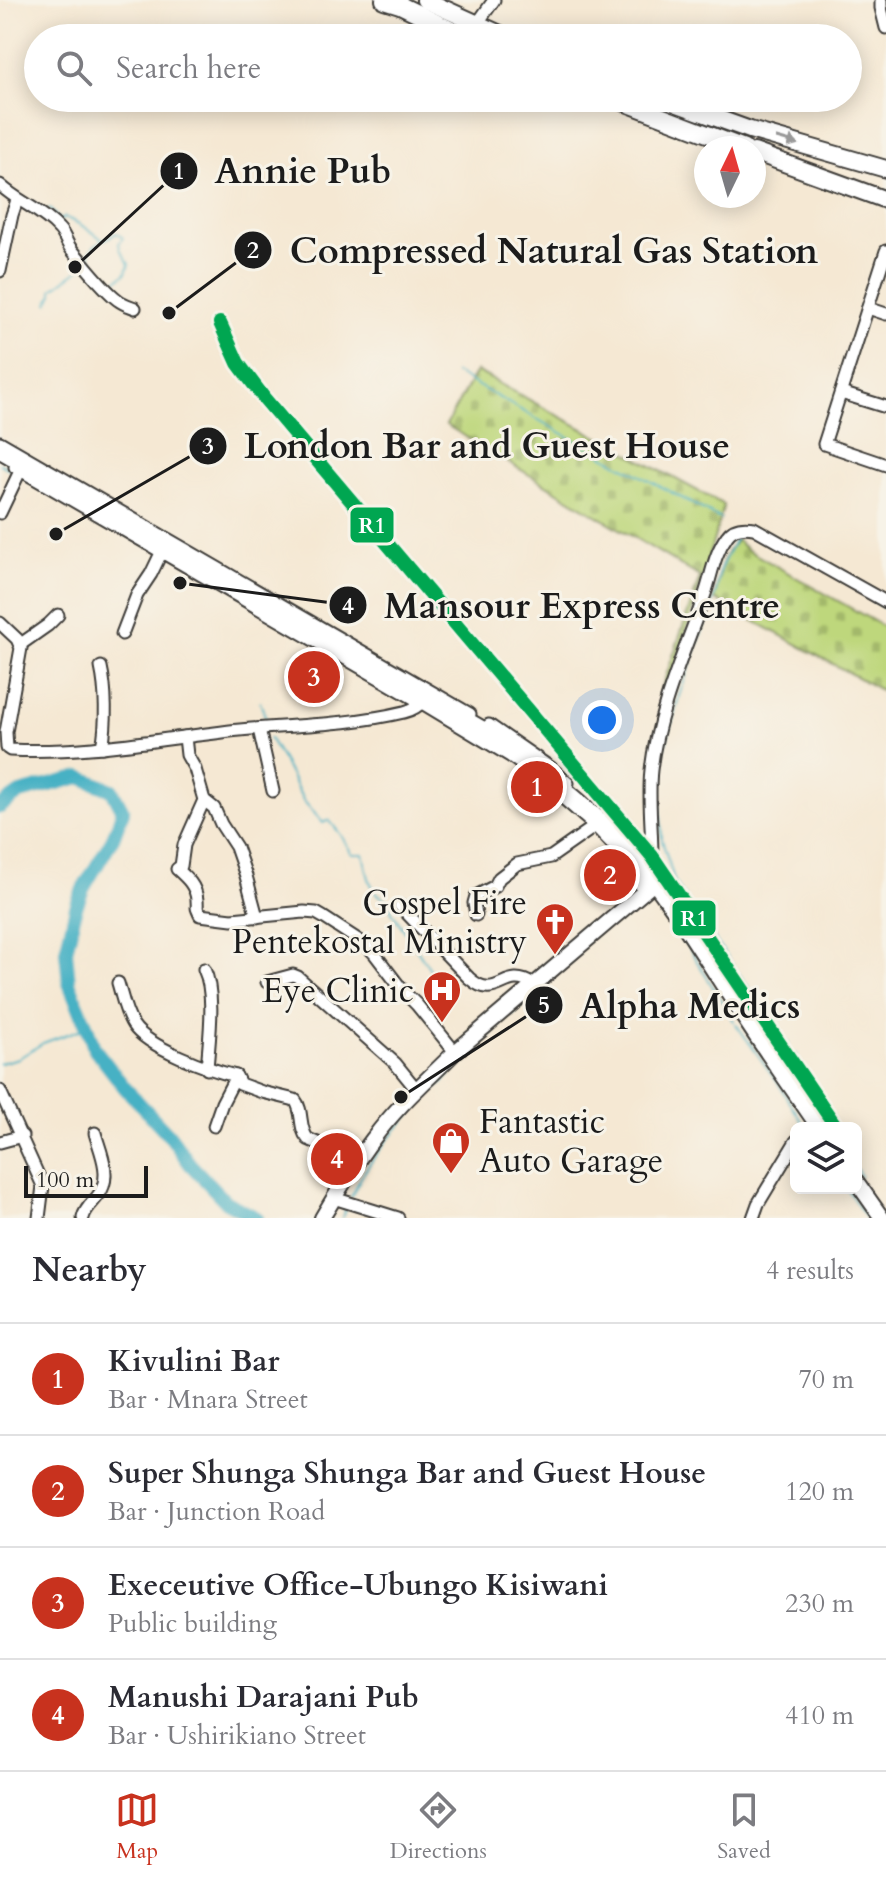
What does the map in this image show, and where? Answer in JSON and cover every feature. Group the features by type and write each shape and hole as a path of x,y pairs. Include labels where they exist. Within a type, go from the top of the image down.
{"highway":[{"path":"384,0 453,24"},
{"path":"425,0 461,24"},
{"path":"650,112 713,136"},
{"path":"700,112 750,130 886,169"},
{"path":"766,156 886,200"}],"main road":[{"path":"0,451 162,549 424,699 487,731 548,774 626,848 649,878 701,949 811,1122"},
{"path":"329,1215 374,1138 417,1090 455,1052 649,878"},
{"path":"329,1215 351,1180 356,1165"},
{"path":"862,1190 882,1218"}],"street":[{"path":"477,24 494,0"},
{"path":"881,1 886,28"},
{"path":"0,185 61,230 89,271 118,301 135,308"},
{"path":"0,271 17,200"},
{"path":"886,251 824,444 886,465"},
{"path":"868,308 886,314"},
{"path":"841,393 886,407"},
{"path":"0,442 504,734 551,768 598,810 649,878"},
{"path":"0,458 162,549 137,595 122,634"},
{"path":"0,513 20,471"},
{"path":"649,878 651,771 659,729 713,562 728,534 741,527 754,528 886,602"},
{"path":"21,644 58,615"},
{"path":"0,623 21,644 6,732 7,748 10,750 102,747 343,722 403,712 424,699"},
{"path":"101,667 105,737 102,747"},
{"path":"259,729 273,791"},
{"path":"185,737 187,755 195,769 204,800 214,808 236,847 257,917"},
{"path":"204,800 184,845 181,866 177,869 194,886 200,915 232,919 316,913 366,945 455,1052"},
{"path":"476,915 476,896 495,886 499,878 517,864 551,857 598,824"},
{"path":"400,906 480,987 494,987 519,978 533,985"},
{"path":"204,969 210,990 207,1069"},
{"path":"267,982 293,975 304,981 395,1063 417,1090"},
{"path":"118,983 130,1018 141,1034 191,1062 236,1076 240,1084 249,1088 297,1101 302,1129 308,1139 356,1165"},
{"path":"214,1126 236,1076"},
{"path":"0,1091 43,1186 39,1218"},
{"path":"83,1218 84,1212 103,1189 104,1182 105,1166 95,1133"},
{"path":"0,1142 22,1136"},
{"path":"753,1218 790,1151"},
{"path":"340,1200 398,1218"}],"green space":[{"path":"476,371 724,505 669,689 662,688 700,577 446,425"},
{"path":"737,540 746,549 886,628 884,692 714,599 724,560"}],"waterway":[{"path":"49,208 60,221 64,217 69,219 103,240 89,253 92,265"},
{"path":"103,240 117,233 123,238 119,243 120,249 129,264 126,273 109,286"},
{"path":"48,303 53,289 81,268"},
{"path":"455,373 721,519"},
{"path":"0,464 12,470"},
{"path":"738,533 720,569 716,593 680,693 661,761 662,840 675,883 789,1045"},
{"path":"870,599 886,609"},
{"path":"260,702 267,721"},
{"path":"269,738 303,800 323,823 329,820 352,854 363,854 373,887 388,900 392,912 434,975 440,994"},
{"path":"0,807 20,793 80,777 112,790 123,811 113,838 76,907 66,951 69,983 94,1048 125,1088 226,1202 257,1218"},
{"path":"661,881 666,888"},
{"path":"679,906 777,1052"},
{"path":"666,914 734,1021"},
{"path":"511,1015 549,984"},
{"path":"459,1066 501,1023"},
{"path":"736,1024 775,1079"},
{"path":"0,1063 19,1058 43,1043 87,1027"},
{"path":"795,1054 821,1097"},
{"path":"787,1065 825,1122"},
{"path":"351,1197 382,1147 450,1075"},
{"path":"776,1080 802,1122"},
{"path":"850,1194 866,1218"},
{"path":"342,1218 346,1206"}],"transit line":[{"name":"R1","path":"220,323 238,363 264,398 652,856 833,1122"}],"place":[{"name":"Annie Pub","path":"75,267"},
{"name":"Compressed Natural Gas Station","path":"169,313"},
{"name":"London Bar and Guest House","path":"56,534"},
{"name":"Mansour Express Centre","path":"180,583"},
{"name":"Execeutive Office-Ubungo Kisiwani","path":"314,677"},
{"name":"Kivulini Bar","path":"537,787"},
{"name":"Super Shunga Shunga Bar and Guest House","path":"610,875"},
{"name":"Gospel Fire Pentekostal Ministry","path":"555,956"},
{"name":"Eye Clinic","path":"442,1024"},
{"name":"Alpha Medics","path":"401,1097"},
{"name":"Manushi Darajani Pub","path":"337,1159"},
{"name":"Fantastic Auto Garage","path":"451,1175"}]}
